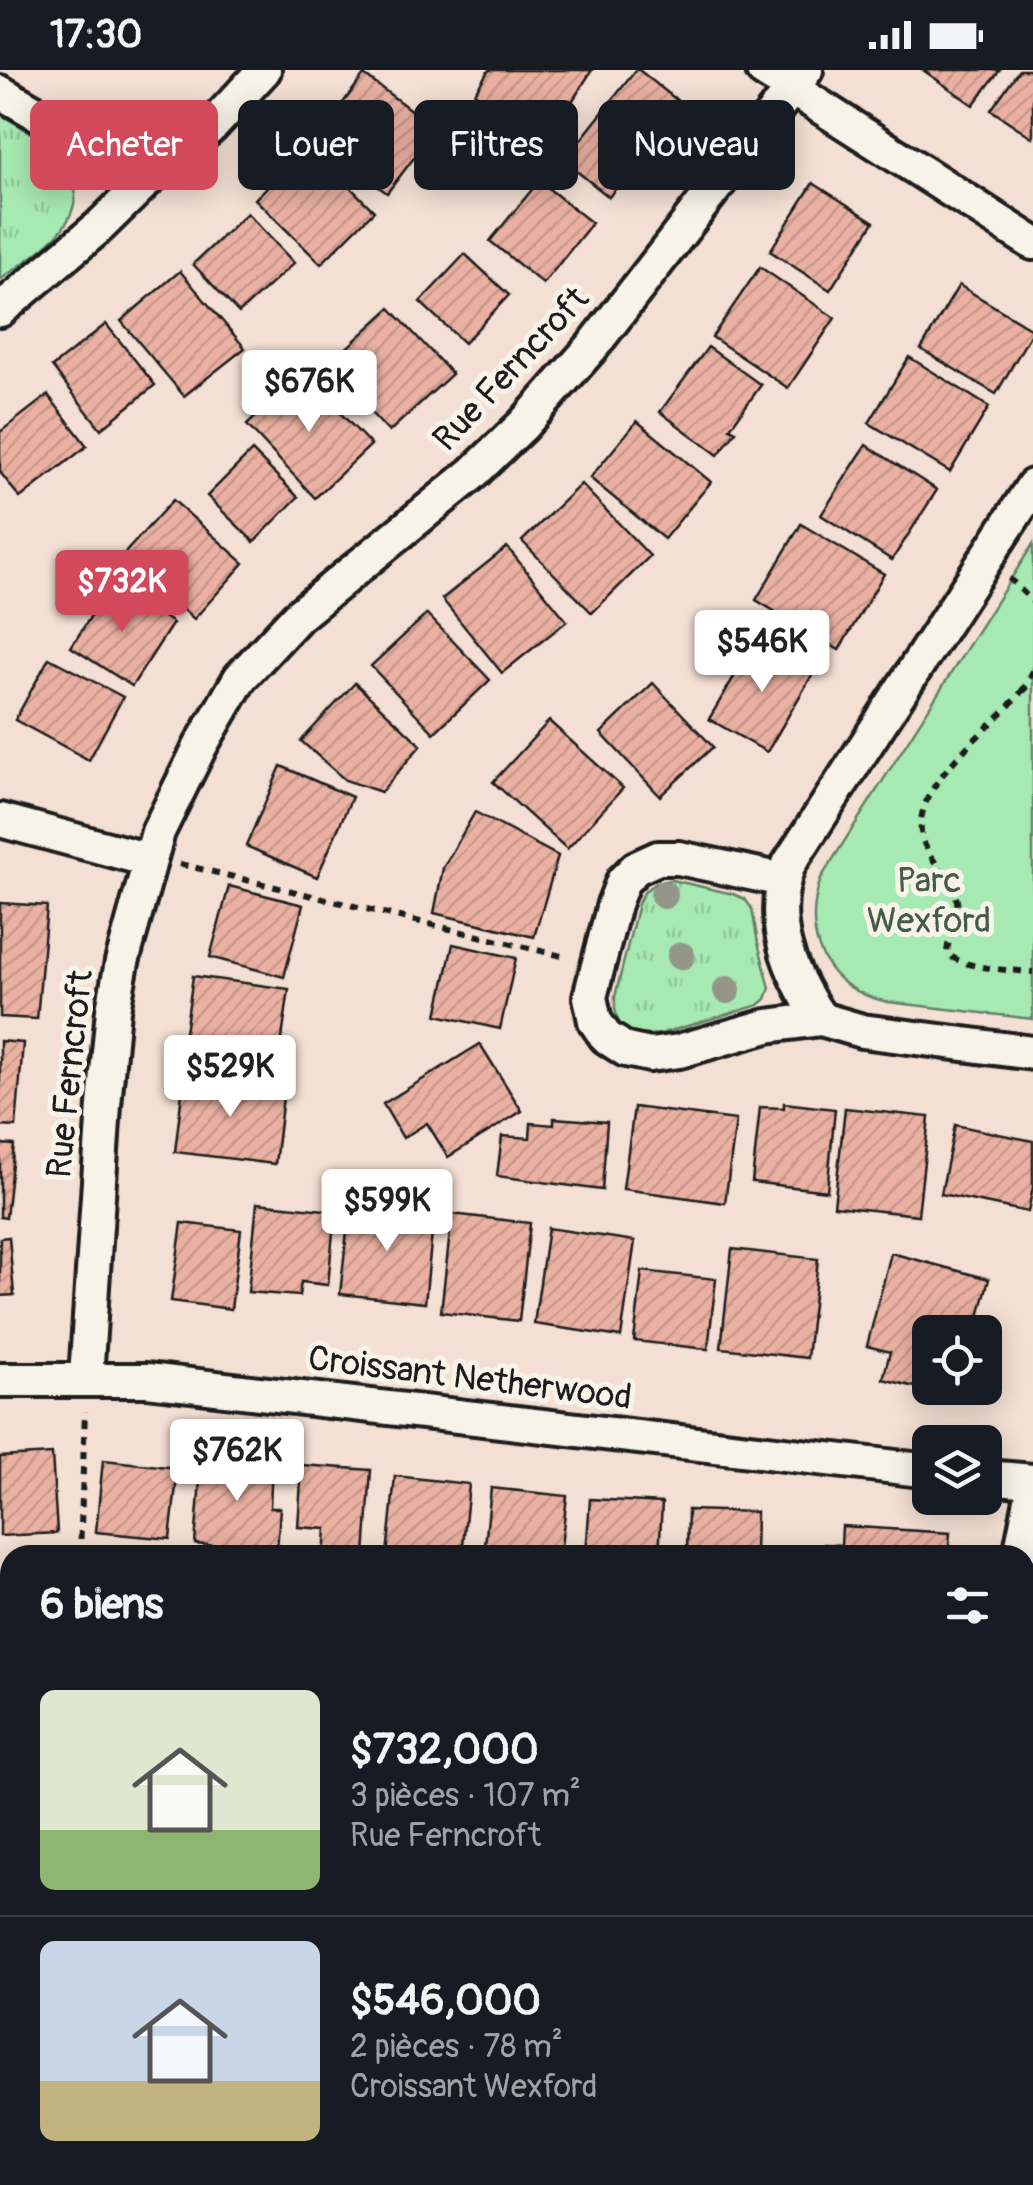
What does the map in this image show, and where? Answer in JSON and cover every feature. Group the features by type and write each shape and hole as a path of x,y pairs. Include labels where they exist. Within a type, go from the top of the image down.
{"street":[{"path":"218,120 264,70"},
{"path":"763,70 799,79 1033,243"},
{"name":"Rue Ferncroft","path":"86,1394 113,1010 122,962 164,862 168,810 240,678 298,616 472,474 522,425 592,347 799,79"},
{"path":"0,92 30,109"},
{"path":"0,310 99,228 137,190"},
{"path":"821,1019 802,991 784,948 780,915 783,880 794,856 1033,486"},
{"path":"0,820 164,862"},
{"path":"783,880 678,858 658,858 636,868 623,881 614,904 590,997 595,1021 606,1037 626,1050 650,1055 680,1051 767,1026 821,1019 862,1030 1033,1053"},
{"name":"Croissant Netherwood","path":"0,1380 86,1394 147,1380 912,1469"},
{"path":"1002,1478 1033,1480"},
{"path":"1022,1545 1033,1490"}],"path":[{"path":"1008,578 1033,602"},
{"path":"1033,671 1015,700 958,755 939,780 929,798 921,830 925,844 957,898 958,919 948,939 947,953 952,959 972,964 1033,972"},
{"path":"1024,688 1033,698"},
{"path":"164,862 578,960"},
{"path":"80,1545 86,1394"}],"green space":[{"path":"0,114 30,132 30,190 75,190 74,204 61,230 0,280"},
{"name":"Parc Wexford","path":"1033,544 1033,1019 888,1002 866,995 848,986 823,958 814,921 821,878"},
{"path":"672,880 745,899 752,909 770,988 759,1005 660,1034 632,1033 617,1018 615,997 638,904 651,886"}],"building":[{"path":"489,70 592,70 573,100 485,100 474,93"},
{"path":"639,70 677,100 612,100"},
{"path":"923,70 1000,70 973,105"},
{"path":"1019,70 1033,70 1033,138 991,110"},
{"path":"364,75 414,112 414,158 394,184 394,100 345,100"},
{"path":"598,118 598,188 578,172 578,143"},
{"path":"813,183 874,222 830,290 770,251"},
{"path":"264,190 353,190 374,211 321,264 255,199"},
{"path":"532,190 550,190 592,223 543,284 490,241"},
{"path":"247,213 294,263 239,313 193,264"},
{"path":"465,254 509,295 464,343 420,302"},
{"path":"760,267 835,318 788,388 712,337"},
{"path":"180,271 245,348 184,396 121,321"},
{"path":"959,285 1033,330 996,394 921,349"},
{"path":"390,308 452,374 389,432 327,366"},
{"path":"106,324 155,385 101,429 52,367"},
{"path":"708,347 761,385 730,428 736,431 718,455 660,412"},
{"path":"909,357 989,407 950,472 869,423"},
{"path":"302,373 371,445 315,498 247,425"},
{"path":"48,395 87,446 20,498 0,472 0,432"},
{"path":"637,421 711,482 664,539 590,478"},
{"path":"866,445 937,490 892,560 821,515"},
{"path":"252,451 298,497 254,542 207,496"},
{"path":"581,484 650,556 592,613 522,541"},
{"path":"173,500 244,563 194,619 123,555"},
{"path":"801,524 884,574 839,650 756,600"},
{"path":"507,547 567,621 502,673 442,599"},
{"path":"112,583 173,623 132,686 71,647"},
{"path":"427,614 490,680 434,733 371,666"},
{"path":"757,638 814,672 767,752 709,719"},
{"path":"49,658 123,697 89,760 15,720"},
{"path":"355,683 421,745 381,792 345,780 301,741"},
{"path":"653,683 713,747 660,796 601,733"},
{"path":"549,721 623,788 567,849 493,782"},
{"path":"281,766 352,797 317,877 246,846"},
{"path":"475,812 558,856 534,937 434,913 443,868"},
{"path":"229,886 303,905 284,977 210,957"},
{"path":"0,903 47,906 37,1019 0,1017"},
{"path":"453,944 516,958 500,1029 437,1015"},
{"path":"193,976 289,989 277,1074 181,1061"},
{"path":"0,1041 23,1043 16,1127 0,1126"},
{"path":"480,1044 522,1111 448,1157 427,1123 403,1138 383,1104"},
{"path":"184,1076 284,1088 275,1164 175,1152"},
{"path":"784,1103 835,1109 827,1191 752,1182 760,1107 784,1108"},
{"path":"634,1107 736,1120 725,1203 623,1189"},
{"path":"845,1108 929,1117 918,1215 834,1206"},
{"path":"554,1118 607,1122 602,1190 497,1176 502,1136 530,1138 531,1123 554,1125"},
{"path":"955,1125 1033,1141 1033,1187 1028,1212 941,1194"},
{"path":"0,1144 14,1145 6,1218 0,1217"},
{"path":"257,1203 335,1211 328,1285 301,1282 299,1296 248,1292"},
{"path":"350,1204 434,1213 425,1303 340,1294"},
{"path":"452,1214 530,1223 519,1321 441,1312"},
{"path":"182,1223 241,1230 231,1309 171,1301"},
{"path":"548,1228 635,1241 621,1337 534,1324"},
{"path":"9,1237 14,1295 0,1296 0,1238"},
{"path":"732,1249 818,1259 807,1358 721,1348"},
{"path":"891,1253 989,1279 979,1315 912,1315 912,1386 883,1379 890,1352 867,1346"},
{"path":"642,1271 716,1279 708,1349 634,1341"},
{"path":"52,1454 57,1533 0,1536 0,1457"},
{"path":"202,1454 272,1461 270,1508 280,1508 277,1545 195,1544"},
{"path":"103,1460 178,1468 170,1539 96,1532"},
{"path":"302,1465 371,1470 366,1545 325,1545 326,1529 298,1527"},
{"path":"395,1476 469,1484 463,1545 388,1545"},
{"path":"491,1488 567,1496 561,1545 485,1545"},
{"path":"590,1499 662,1503 660,1545 587,1545"},
{"path":"688,1510 756,1512 755,1545 687,1545"},
{"path":"842,1526 950,1533 949,1545 841,1545"}]}
